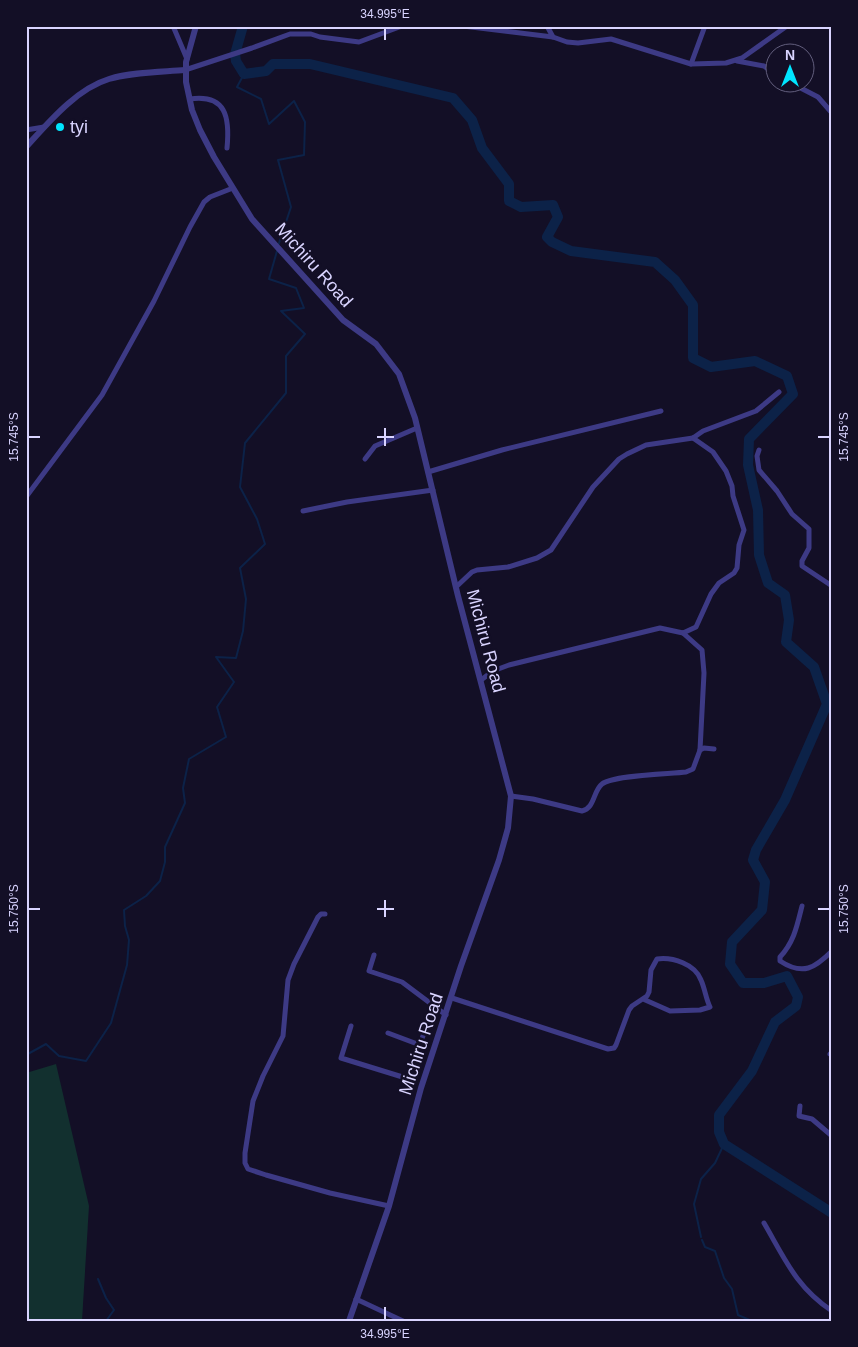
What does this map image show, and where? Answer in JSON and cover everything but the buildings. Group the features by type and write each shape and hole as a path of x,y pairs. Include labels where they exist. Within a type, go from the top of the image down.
{"street":[{"path":"173,26 187,59"},
{"name":"Michiru Road","path":"196,26 185,70 190,100 200,130 233,188 252,219 278,248 344,320 376,344 395,368 406,392 433,490 498,753 511,796 508,828 500,860 461,966 421,1088 388,1206 349,1321"},
{"path":"26,147 62,108 97,84 108,79 185,70 290,34 311,34 359,42 402,26"},
{"path":"463,26 553,37 567,42 578,43 611,39 691,64 736,61 766,68"},
{"path":"547,26 553,37"},
{"path":"691,64 705,26"},
{"path":"736,61 788,26"},
{"path":"808,92 818,97 832,113"},
{"path":"190,100 204,98 221,105 228,123 227,148"},
{"path":"26,130 44,127"},
{"path":"26,497 102,395 154,301 204,202 210,197 233,188"},
{"path":"456,587 472,572 508,567 537,558 551,550 593,487 619,459 646,445 693,438 703,431 756,411 779,392"},
{"path":"428,472 502,450 614,424 660,411"},
{"path":"365,459 375,446 417,428"},
{"path":"683,633 696,627 711,594 719,583 734,573 737,568 739,545 744,530 733,496 732,486 722,465 713,452 693,438"},
{"path":"759,450 757,456 759,470 778,491 792,514 810,529 809,548 802,566 832,586"},
{"path":"303,511 347,502 433,490"},
{"path":"481,680 493,671 509,665 660,628 683,633 702,650 704,673 700,750 693,769 690,771 612,779 600,786 590,806 582,811 533,799 511,796"},
{"path":"700,750 704,748 714,749"},
{"path":"802,906 796,934 787,950 780,957 780,961 795,969 804,970 823,962 832,951"},
{"path":"324,914 318,917 288,980 284,1036 263,1076 253,1101 245,1162 248,1168 266,1175 330,1193 388,1206"},
{"path":"374,954 369,971 402,982 446,1015"},
{"path":"452,998 608,1049 614,1048 629,1010 644,999 649,992 653,965 657,959 668,958 689,966 695,971 700,977 710,1007 700,1010 670,1011 644,999"},
{"path":"350,1026 341,1058 409,1079 433,1005"},
{"path":"388,1033 420,1045"},
{"path":"800,1106 799,1116 812,1119 832,1136"},
{"path":"764,1223 797,1280 816,1300 832,1311"},
{"path":"356,1299 403,1321"}],"green space":[{"path":"56,1064 89,1206 82,1321 26,1321 26,1073"}],"waterway":[{"path":"243,26 235,54 236,61 244,74 266,71 273,64 310,64 453,98 472,120 482,148 509,184 509,201 521,207 553,205 558,217 547,237 552,242 571,251 655,262 675,280 693,305 693,358 711,367 755,361 787,376 793,394 749,439 748,465 758,510 759,555 768,583 785,595 789,620 786,642 814,667 827,704 785,800 756,850 753,860 765,882 762,910 732,942 730,964 743,983 764,983 787,976 798,997 796,1006 775,1022 752,1071 719,1115 719,1132 724,1144 832,1213"},
{"path":"244,74 237,87 261,99 269,124 294,101 305,122 304,155 278,160 291,207 278,246"},
{"path":"26,1055 46,1044 59,1056 86,1061 111,1023 127,965 129,940 125,926 124,910 146,896 160,881 165,862 165,847 185,803 183,788 189,759 226,737 217,707 234,682 216,657 236,658 243,631 246,599 240,568 265,544 257,519 240,487 245,443 286,393 286,356 305,334 281,311 304,308 296,288 269,279 277,251"},
{"path":"701,1237 694,1204 701,1179 715,1163 724,1144"},
{"path":"702,1240 705,1247 715,1251 724,1278 732,1289 738,1315 752,1321"},
{"path":"98,1279 106,1298 114,1310 106,1321"}],"place":[{"name":"tyi","path":"60,127"}]}
